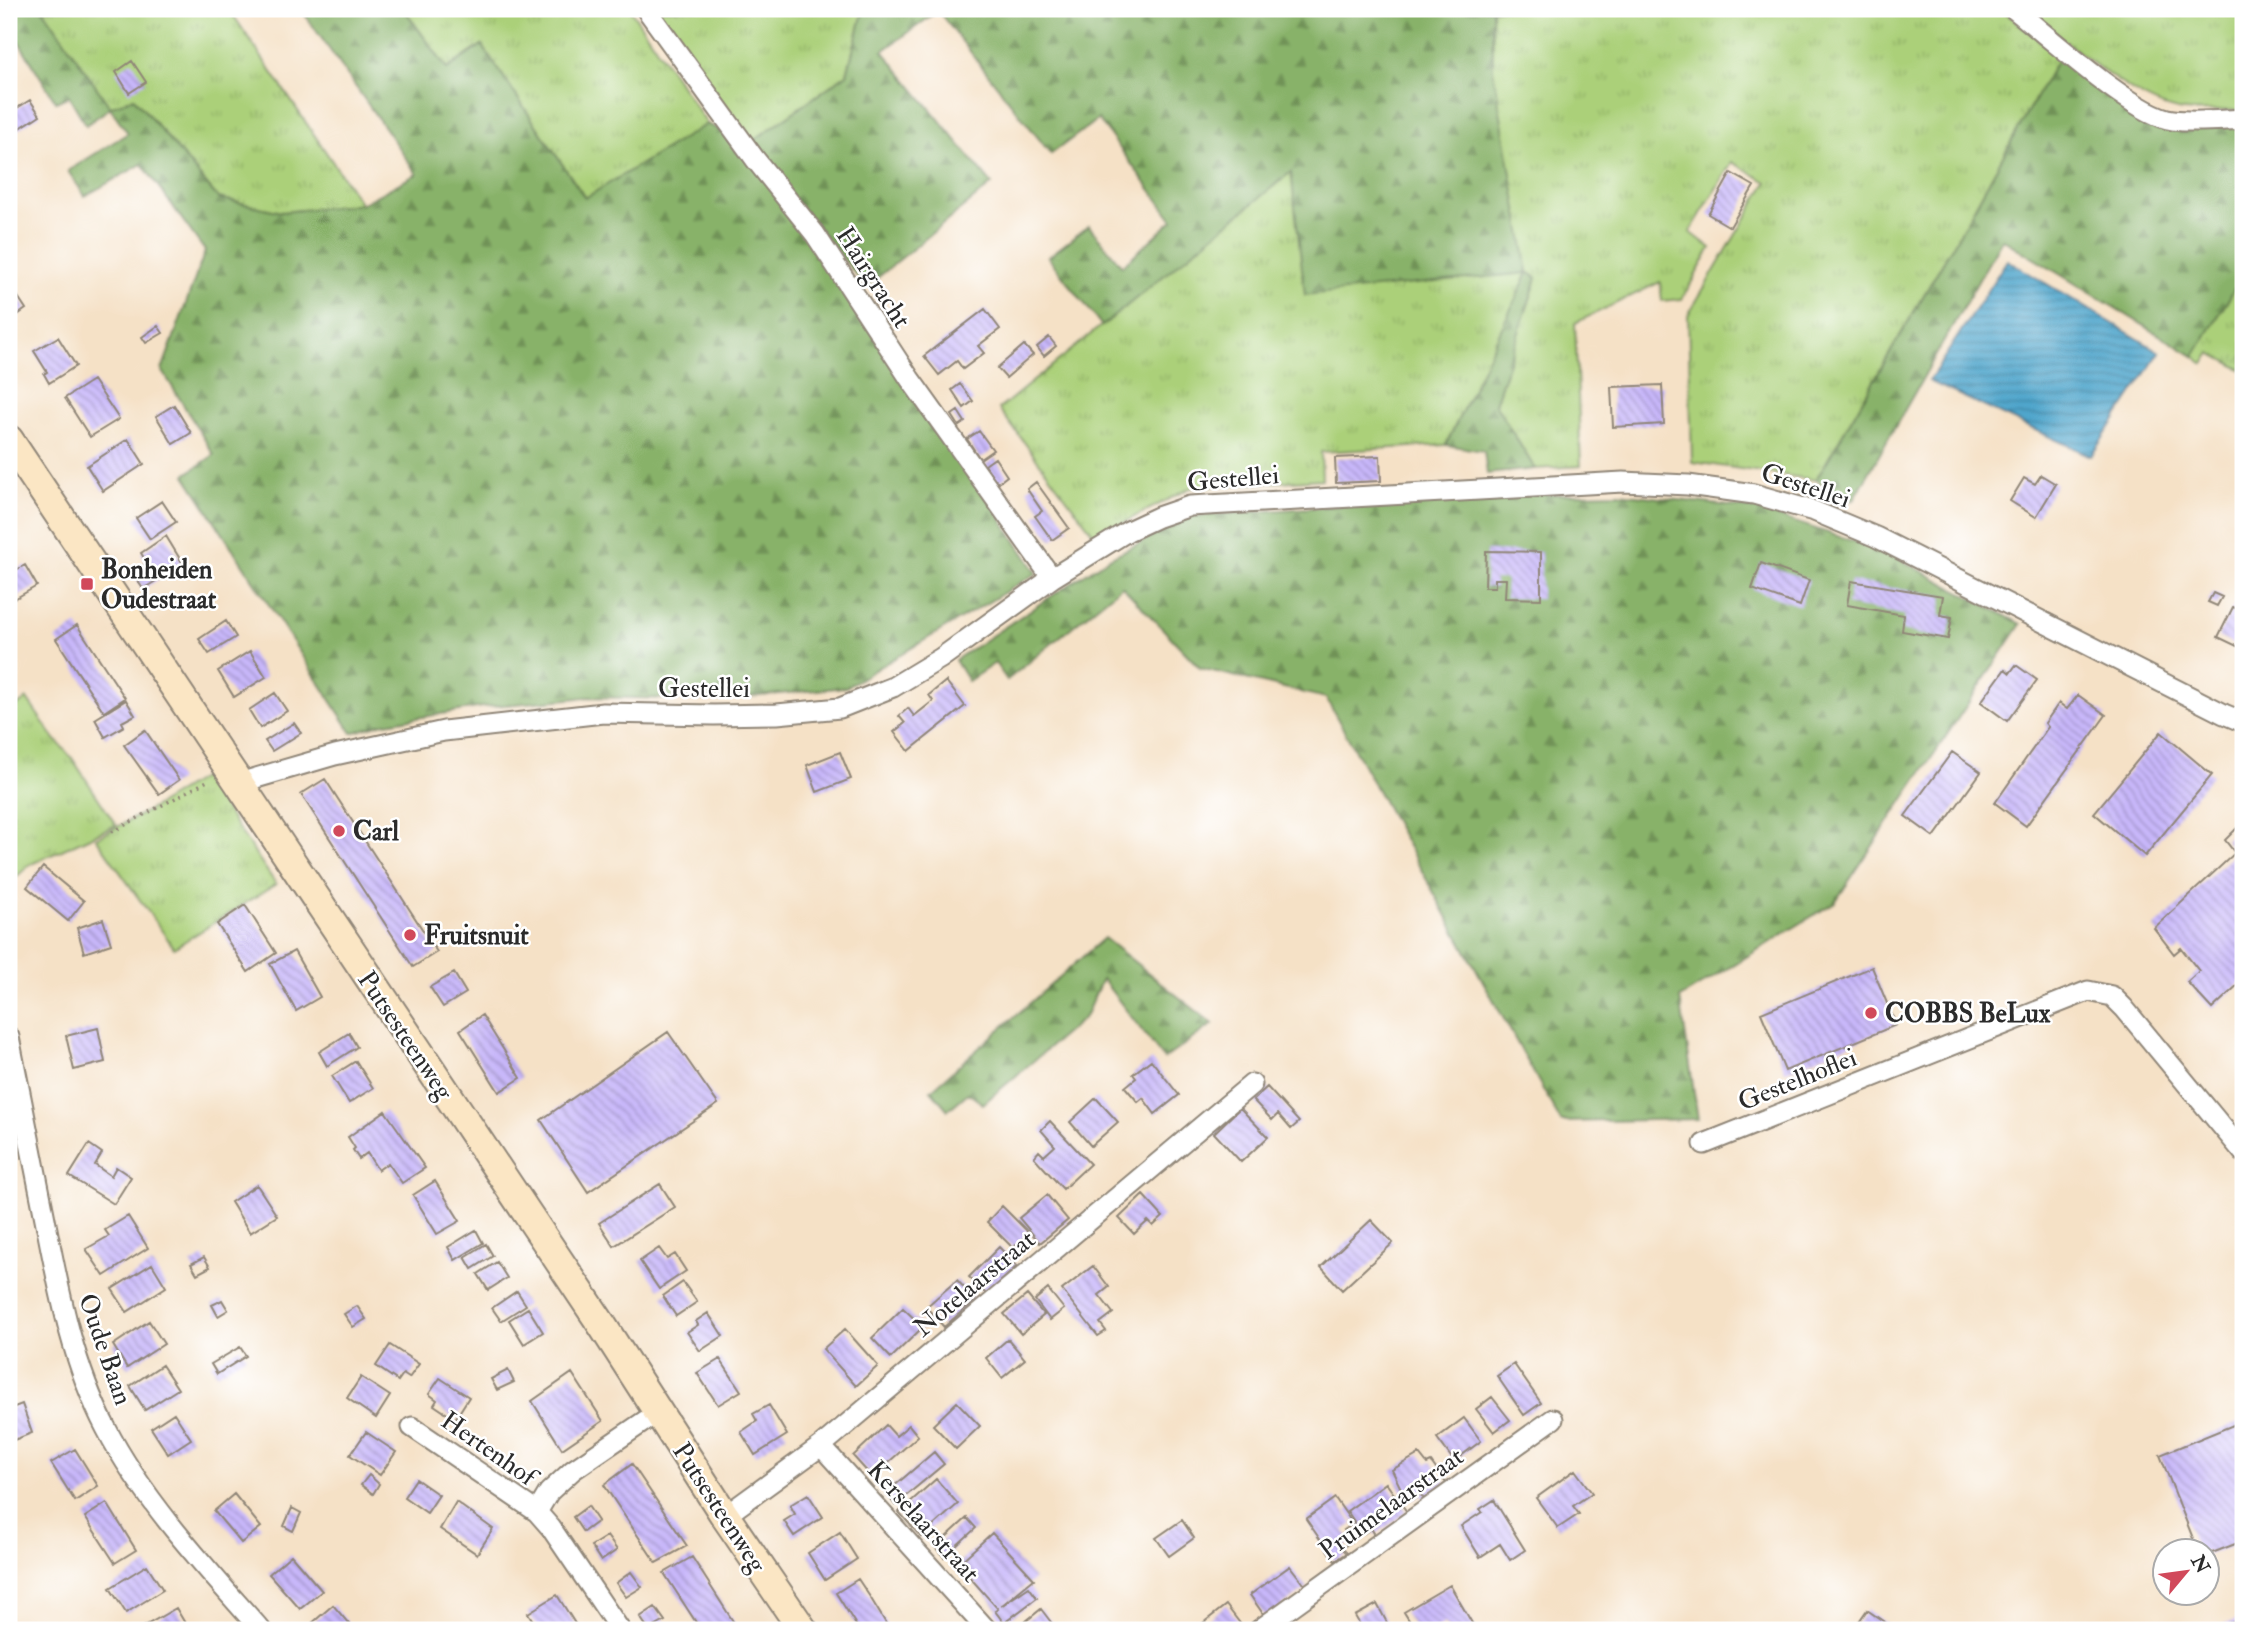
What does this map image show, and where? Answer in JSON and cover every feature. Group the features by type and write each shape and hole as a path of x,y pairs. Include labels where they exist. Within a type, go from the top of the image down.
{"main road":[{"name":"Putsesteenweg","path":"9,440 803,1630"}],"street":[{"name":"Hairgracht","path":"646,9 755,159 815,234 910,379 1052,578"},
{"path":"2014,9 2104,81 2154,115 2172,120 2243,119"},
{"name":"Gestellei","path":"239,783 335,755 444,731 603,713 740,715 840,708 892,687 942,658 1052,578 1128,531 1190,506 1623,482 1688,485 1754,494 1814,511 1863,532 2243,722"},
{"name":"Gestelhoflei","path":"1704,1144 2088,991 2112,996 2124,1008 2243,1152"},
{"name":"Oude Baan","path":"9,1037 61,1301 76,1357 106,1430 148,1494 261,1630"},
{"name":"Notelaarstraat","path":"725,1516 821,1446 1252,1084"},
{"name":"Hertenhof","path":"537,1513 549,1492 573,1470 658,1412"},
{"name":"Pruimelaarstraat","path":"1259,1630 1553,1419"},
{"name":"Hertenhof","path":"412,1427 537,1513 551,1528 620,1630"},
{"name":"Kerselaarstraat","path":"821,1446 987,1630"}],"path":[{"path":"112,832 211,779"}],"green space":[{"path":"9,9 43,9 110,107 134,98 218,198 282,212 361,204 417,174 301,9 404,9 447,69 482,45 585,198 707,124 750,143 847,74 864,9 1492,9 1493,70 1528,272 1537,278 1495,404 1535,469 1487,474 1484,451 1446,445 1528,273 1305,295 1291,172 1102,326 1048,257 1089,226 1122,266 1173,220 1098,119 1051,154 938,11 883,51 992,184 866,287 757,152 1037,573 846,687 721,700 589,697 483,707 380,724 352,733 185,475 214,455 162,370 205,251 142,164 85,196 68,171 128,133 110,108 86,125 69,96 56,102 14,34 9,36"},
{"path":"43,9 229,9 361,204 282,212 218,198 134,98 110,108"},
{"path":"404,9 630,9 707,124 585,198 482,45 447,69"},
{"path":"655,9 864,9 847,74 750,143"},
{"path":"1492,9 2001,9 2059,56 1967,221 1816,480 1692,462 1688,315 1767,182 1732,162 1690,232 1711,248 1682,299 1662,301 1660,282 1575,323 1581,466 1535,469 1495,404 1537,278 1529,273 1446,445 1321,452 1322,479 1190,488 1096,537 999,409 1291,171 1493,70"},
{"path":"2026,9 2243,9 2243,110 2184,111 2144,97 2101,69"},
{"path":"2059,56 2141,118 2173,128 2243,126 2243,275 2194,356 2002,239 1853,501 1816,480 1967,221"},
{"path":"2243,275 2243,370 2211,353 2204,364 2194,356"},
{"path":"1619,493 1755,509 1886,552 2021,624 1835,902 1680,998 1698,1119 1561,1122 1326,698 1200,668 1122,586 1007,680 995,663 968,681 955,660 1109,558 1194,516 1482,496"},
{"path":"27,699 54,738 72,758 116,825 29,865 9,884 9,711"},
{"path":"203,777 276,884 174,948 96,838"},
{"path":"1104,938 1213,1024 1164,1059 1102,979 1085,1017 983,1104 968,1093 948,1110 931,1090"}],"water":[{"path":"2007,260 2160,352 2091,456 1929,381"}],"building":[{"path":"132,61 146,82 129,93 116,72"},
{"path":"30,100 40,115 14,132 9,123 9,113"},
{"path":"1731,173 1754,186 1730,227 1708,214"},
{"path":"9,283 26,309 9,321"},
{"path":"985,309 1000,329 978,346 984,353 963,369 957,361 939,375 924,356"},
{"path":"158,326 163,333 146,343 142,337"},
{"path":"58,337 76,366 49,383 44,374 47,372 34,351"},
{"path":"1049,337 1056,346 1044,356 1037,347"},
{"path":"1024,345 1033,355 1006,378 997,368"},
{"path":"93,380 119,419 90,437 65,398"},
{"path":"960,384 973,401 964,408 952,390"},
{"path":"1662,385 1664,424 1613,427 1611,387"},
{"path":"174,405 191,433 173,444 156,416"},
{"path":"958,411 965,422 959,426 952,415"},
{"path":"979,431 993,450 980,459 967,439"},
{"path":"128,439 144,464 103,491 87,466"},
{"path":"1380,456 1381,481 1336,483 1335,458"},
{"path":"995,458 1007,476 998,483 985,465"},
{"path":"2041,475 2056,484 2036,517 2010,501 2024,478 2035,484"},
{"path":"1036,482 1069,528 1052,540 1035,516 1042,511 1027,489"},
{"path":"162,501 176,522 150,539 136,518"},
{"path":"166,536 183,564 143,589 132,572 147,563 141,553"},
{"path":"1486,551 1541,552 1541,599 1505,598 1506,579 1495,579 1495,587 1485,587"},
{"path":"1761,563 1809,580 1800,606 1752,589"},
{"path":"25,565 37,586 9,602 9,574"},
{"path":"1851,581 1943,596 1940,615 1952,617 1948,639 1902,631 1904,615 1847,605"},
{"path":"2213,593 2222,597 2217,606 2208,602"},
{"path":"2233,607 2243,611 2243,649 2218,637"},
{"path":"226,621 236,637 209,654 199,639"},
{"path":"77,625 125,698 104,712 56,639"},
{"path":"250,651 266,677 234,697 218,671"},
{"path":"2016,665 2037,680 2007,721 1981,702 2005,669 2010,673"},
{"path":"946,681 965,706 909,751 894,732 905,723 899,716 908,708 914,716 933,701 929,695"},
{"path":"275,693 287,711 260,728 249,710"},
{"path":"2078,695 2106,715 2026,826 1995,803 2048,727 2045,723 2059,703 2067,709"},
{"path":"126,700 135,715 122,722 124,726 105,737 95,719"},
{"path":"294,723 301,733 272,751 265,741"},
{"path":"145,730 179,780 159,794 124,745"},
{"path":"2161,732 2212,775 2145,856 2094,813"},
{"path":"840,752 851,779 817,792 807,765"},
{"path":"1952,752 1981,772 1934,837 1905,816"},
{"path":"325,779 437,952 413,967 301,794"},
{"path":"2243,822 2243,980 2212,1009 2187,982 2199,971 2181,948 2174,954 2154,928 2235,853 2225,840"},
{"path":"43,867 84,901 68,921 27,887"},
{"path":"245,905 276,953 248,972 217,924"},
{"path":"103,919 111,944 84,953 77,928"},
{"path":"294,951 320,997 296,1011 270,964"},
{"path":"1872,967 1896,1025 1785,1071 1761,1013"},
{"path":"454,973 466,993 443,1007 430,987"},
{"path":"482,1015 521,1078 499,1092 460,1030"},
{"path":"98,1028 105,1062 74,1070 66,1036"},
{"path":"668,1032 718,1104 588,1192 541,1120"},
{"path":"349,1033 357,1047 327,1066 319,1052"},
{"path":"1151,1060 1179,1095 1155,1114 1143,1098 1138,1102 1125,1087 1136,1078 1133,1074"},
{"path":"356,1061 373,1088 349,1103 332,1076"},
{"path":"1267,1087 1299,1122 1291,1129 1278,1114 1272,1120 1253,1100"},
{"path":"1096,1098 1118,1122 1091,1146 1070,1122"},
{"path":"1240,1108 1268,1137 1241,1162 1214,1133"},
{"path":"385,1111 425,1168 402,1183 388,1163 378,1170 367,1153 359,1159 348,1137"},
{"path":"1050,1121 1090,1164 1063,1189 1034,1157 1039,1151 1044,1156 1055,1146 1041,1130"},
{"path":"89,1144 102,1153 95,1165 111,1176 116,1167 131,1177 114,1204 69,1176"},
{"path":"435,1181 460,1221 437,1234 413,1195"},
{"path":"660,1184 675,1207 614,1246 599,1223"},
{"path":"257,1185 277,1216 250,1233 231,1202"},
{"path":"1047,1195 1068,1220 1040,1243 1019,1218"},
{"path":"1143,1195 1163,1217 1153,1226 1148,1221 1134,1234 1119,1218"},
{"path":"1002,1206 1029,1233 1013,1248 987,1222"},
{"path":"128,1216 148,1248 104,1276 86,1249 109,1236 105,1230"},
{"path":"1371,1220 1393,1243 1342,1290 1321,1267"},
{"path":"476,1230 483,1243 455,1260 448,1247"},
{"path":"486,1244 493,1256 472,1269 465,1257"},
{"path":"999,1247 1017,1266 987,1295 969,1277"},
{"path":"659,1248 667,1259 675,1254 686,1271 659,1289 640,1261"},
{"path":"204,1257 210,1267 197,1274 191,1264"},
{"path":"497,1262 507,1278 488,1290 478,1274"},
{"path":"152,1264 166,1287 127,1312 112,1289"},
{"path":"1093,1266 1109,1287 1099,1295 1113,1313 1100,1323 1106,1331 1098,1336 1062,1290"},
{"path":"957,1280 975,1300 944,1327 926,1307"},
{"path":"683,1282 697,1302 676,1316 663,1296"},
{"path":"1048,1289 1064,1309 1050,1320 1035,1300"},
{"path":"517,1291 526,1305 501,1321 492,1308"},
{"path":"1027,1295 1044,1315 1021,1334 1004,1314"},
{"path":"222,1300 228,1310 218,1316 212,1305"},
{"path":"357,1306 366,1319 353,1327 344,1314"},
{"path":"528,1308 543,1332 524,1344 509,1320"},
{"path":"903,1308 923,1327 891,1358 872,1338"},
{"path":"708,1313 723,1336 700,1351 687,1332 698,1325 696,1321"},
{"path":"149,1321 164,1344 127,1368 113,1345"},
{"path":"845,1329 878,1366 856,1386 823,1349"},
{"path":"1008,1339 1025,1359 1002,1378 986,1358"},
{"path":"390,1345 419,1364 409,1378 403,1374 398,1381 376,1366"},
{"path":"240,1347 246,1356 217,1374 211,1364"},
{"path":"720,1359 741,1391 718,1405 697,1373"},
{"path":"1514,1364 1541,1403 1524,1415 1497,1376"},
{"path":"162,1365 178,1389 145,1410 130,1386"},
{"path":"508,1370 514,1382 497,1390 491,1379"},
{"path":"572,1373 603,1421 562,1449 532,1401"},
{"path":"361,1377 390,1396 376,1418 347,1398"},
{"path":"440,1378 469,1397 455,1419 434,1405 437,1400 429,1394"},
{"path":"1492,1397 1510,1420 1494,1432 1476,1409"},
{"path":"957,1402 980,1426 956,1449 933,1425"},
{"path":"22,1404 32,1433 9,1442 9,1409"},
{"path":"769,1405 787,1435 755,1455 741,1432 757,1421 753,1414"},
{"path":"174,1413 191,1439 168,1454 151,1428"},
{"path":"1464,1418 1481,1441 1454,1461 1437,1438"},
{"path":"2243,1421 2243,1541 2220,1550 2220,1538 2193,1538 2160,1455"},
{"path":"886,1425 896,1436 909,1425 918,1436 872,1477 853,1456"},
{"path":"366,1432 396,1452 380,1475 350,1455"},
{"path":"75,1449 98,1486 75,1501 51,1463"},
{"path":"934,1452 944,1464 895,1505 886,1493"},
{"path":"1419,1454 1427,1464 1431,1462 1446,1483 1424,1499 1420,1494 1414,1499 1402,1491 1392,1470"},
{"path":"632,1464 687,1546 656,1563 604,1485"},
{"path":"1575,1470 1592,1493 1573,1506 1579,1514 1558,1528 1536,1498"},
{"path":"369,1475 379,1484 373,1494 361,1485"},
{"path":"416,1479 439,1495 427,1513 404,1497"},
{"path":"936,1479 958,1504 921,1537 899,1512"},
{"path":"1386,1483 1407,1512 1375,1535 1371,1528 1363,1534 1347,1511"},
{"path":"234,1494 261,1527 241,1543 214,1511"},
{"path":"808,1494 823,1517 794,1536 784,1521 795,1514 790,1505"},
{"path":"1335,1498 1353,1524 1344,1530 1352,1541 1342,1548 1347,1553 1335,1561 1306,1519"},
{"path":"1494,1500 1525,1550 1510,1560 1500,1544 1480,1557 1461,1526"},
{"path":"456,1502 493,1529 477,1554 440,1529"},
{"path":"107,1503 136,1550 115,1563 85,1517"},
{"path":"588,1506 598,1521 583,1532 573,1517"},
{"path":"292,1508 301,1513 293,1531 284,1526"},
{"path":"967,1518 976,1528 944,1557 935,1547"},
{"path":"1182,1520 1194,1538 1169,1556 1156,1538"},
{"path":"840,1532 857,1559 825,1580 808,1553"},
{"path":"992,1533 1034,1579 1001,1606 1029,1587 1037,1598 1004,1623 995,1611 998,1609 958,1564"},
{"path":"607,1536 617,1550 601,1561 591,1546"},
{"path":"291,1555 322,1591 300,1609 269,1574"},
{"path":"692,1557 738,1629 701,1630 664,1573"},
{"path":"147,1565 163,1590 126,1613 110,1588"},
{"path":"1290,1566 1307,1588 1266,1618 1250,1595"},
{"path":"631,1572 642,1587 626,1597 616,1583"},
{"path":"858,1579 890,1630 859,1630 836,1593"},
{"path":"1450,1585 1476,1630 1449,1630 1444,1623 1435,1630 1415,1630 1404,1612"},
{"path":"557,1595 579,1630 539,1630 528,1613"},
{"path":"1377,1604 1391,1630 1363,1630 1355,1616"},
{"path":"333,1605 356,1630 316,1630 311,1624"},
{"path":"1226,1605 1242,1626 1236,1630 1200,1630 1198,1627"},
{"path":"655,1607 665,1621 649,1630 640,1617"},
{"path":"176,1608 189,1630 147,1630 145,1626"},
{"path":"1041,1609 1057,1630 1015,1630"},
{"path":"1867,1610 1896,1630 1853,1630"},
{"path":"2243,1617 2243,1630 2224,1630 2222,1626"}],"place":[{"name":"Bonheiden Oudestraat","path":"87,584"},
{"name":"Carl","path":"339,831"},
{"name":"Fruitsnuit","path":"410,935"},
{"name":"COBBS BeLux","path":"1871,1013"}]}
